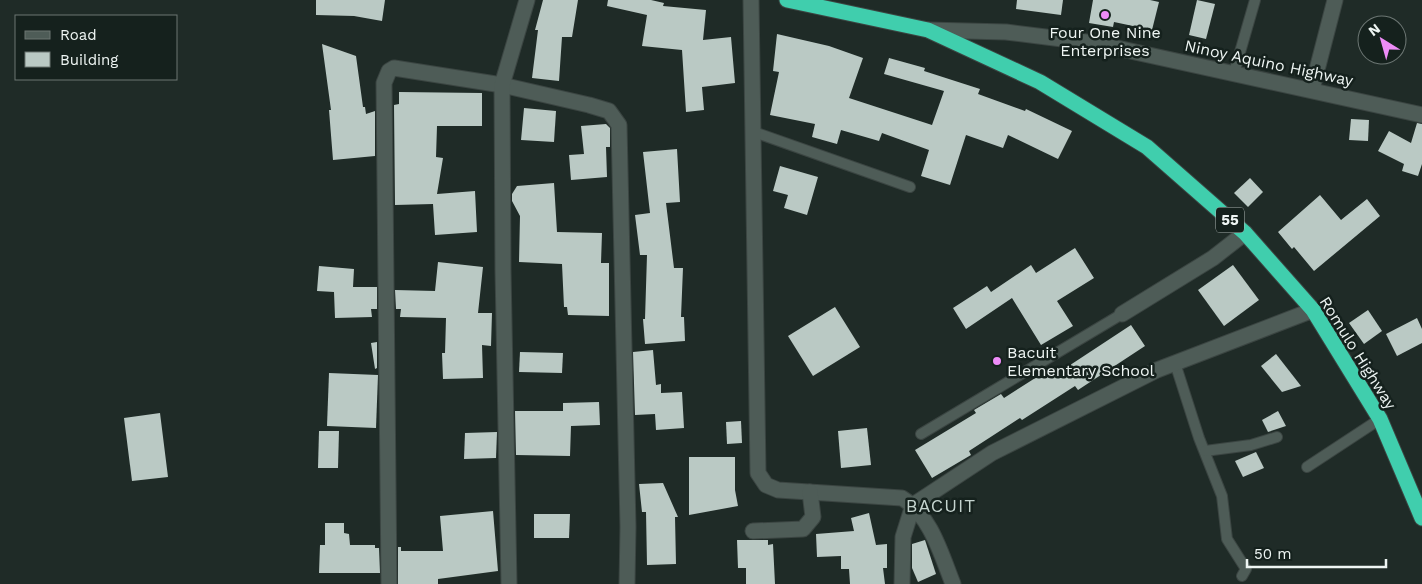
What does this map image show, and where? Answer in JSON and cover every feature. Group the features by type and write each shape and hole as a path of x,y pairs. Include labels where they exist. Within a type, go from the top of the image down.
{"highway":[{"name":"Romulo Highway","path":"788,0 928,30 1040,82 1147,147 1245,233 1313,310 1380,419 1422,518"}],"street":[{"path":"509,584 503,270 502,86 527,0"},
{"path":"751,0 758,473 766,485 778,490 902,498 914,505 921,513 934,538 953,584"},
{"path":"1312,89 1335,0"},
{"name":"Ninoy Aquino Highway","path":"928,30 1006,32 1094,43 1312,89 1422,116"},
{"path":"389,584 384,83 388,71 394,68 502,86 608,111 619,125 627,477 627,584"},
{"path":"1122,314 1213,258 1245,233"},
{"path":"902,584 903,537 914,505 992,453 1175,363 1313,310"},
{"path":"753,531 803,529 813,517 810,492"}],"lane":[{"path":"1234,73 1255,0"},
{"path":"754,132 910,187"},
{"path":"921,434 1122,314"},
{"path":"1175,363 1222,496 1227,539 1246,569 1242,576"},
{"path":"1307,467 1380,419"},
{"path":"1205,451 1251,445 1277,437"}],"building":[{"path":"316,0 385,0 382,21 354,16 316,15"},
{"path":"543,0 578,0 572,37 562,37 559,81 532,78 538,30 535,30"},
{"path":"608,0 651,0 664,3 663,6 706,10 703,40 731,37 735,83 702,87 704,110 686,112 682,50 642,46 647,15 607,6"},
{"path":"1017,0 1063,0 1061,15 1016,9"},
{"path":"1093,0 1150,0 1159,2 1152,30 1114,22 1113,27 1089,23"},
{"path":"1197,0 1215,4 1206,39 1189,35"},
{"path":"777,34 829,46 863,58 849,98 932,125 944,91 884,74 889,58 925,68 924,71 980,89 978,94 1025,111 1026,109 1072,131 1058,159 1008,135 1003,148 966,135 950,185 921,176 929,150 882,133 879,141 841,130 837,144 812,137 815,124 770,115 779,72 773,71"},
{"path":"322,44 356,56 363,107 365,107 366,114 375,111 375,156 333,160 329,110 331,110"},
{"path":"399,92 482,93 482,126 437,126 436,157 443,158 437,194 475,191 477,232 435,235 433,204 395,205 394,105 399,104"},
{"path":"524,108 556,111 554,142 521,140"},
{"path":"1351,119 1369,120 1368,141 1349,140"},
{"path":"1417,123 1422,124 1422,164 1418,176 1402,171 1404,164 1378,151 1389,131 1411,143"},
{"path":"606,124 610,128 610,147 606,147 607,177 571,180 569,155 584,154 581,126"},
{"path":"677,149 680,202 666,203 674,268 683,268 681,317 684,317 685,341 645,344 643,319 645,319 647,255 640,255 635,215 650,213 643,152"},
{"path":"780,166 818,177 807,215 784,208 788,195 773,191"},
{"path":"1250,178 1263,192 1248,207 1234,193"},
{"path":"554,183 557,232 602,233 601,263 609,263 609,316 568,315 567,307 564,307 562,264 519,262 520,216 512,201 512,194 517,186"},
{"path":"1320,195 1341,220 1367,199 1380,216 1314,271 1294,247 1292,249 1278,232"},
{"path":"1075,248 1094,278 1057,301 1073,326 1041,345 1012,298 966,329 953,308 987,286 991,292 1031,265 1036,273"},
{"path":"438,262 483,267 478,313 492,313 491,346 482,345 483,378 443,379 442,353 445,353 446,318 400,317 401,309 396,309 395,290 435,291"},
{"path":"1233,265 1259,300 1224,326 1198,290"},
{"path":"319,266 354,269 353,287 377,287 377,309 371,309 372,317 335,318 334,292 317,291"},
{"path":"835,307 860,347 813,376 788,336"},
{"path":"1368,310 1382,331 1364,344 1349,323"},
{"path":"1417,318 1422,329 1422,343 1397,356 1386,334"},
{"path":"1131,325 1145,346 1078,390 1075,386 1022,420 1020,418 969,451 971,455 932,478 915,450 976,413 974,410 1001,394 1004,398 1051,368 1055,375"},
{"path":"377,342 377,368 375,369 371,343"},
{"path":"653,350 656,385 661,384 661,393 682,392 684,428 656,430 655,414 635,415 633,352"},
{"path":"520,352 563,353 562,373 519,372"},
{"path":"1276,354 1301,386 1282,392 1261,366"},
{"path":"329,373 378,375 376,428 327,426"},
{"path":"599,402 600,425 571,426 570,456 516,455 515,411 563,411 563,403"},
{"path":"1278,411 1286,426 1268,432 1262,420"},
{"path":"160,413 168,477 132,481 124,418"},
{"path":"741,421 742,443 727,444 726,422"},
{"path":"867,428 871,465 841,468 838,431"},
{"path":"319,431 339,431 338,468 318,468"},
{"path":"497,432 496,458 464,459 465,433"},
{"path":"1256,452 1264,468 1243,477 1235,461"},
{"path":"689,457 735,457 735,490 738,506 689,515"},
{"path":"663,483 678,517 675,517 676,564 647,565 646,512 642,512 639,484"},
{"path":"493,511 498,571 438,579 438,584 398,584 398,547 401,547 401,551 443,551 440,516"},
{"path":"869,513 876,545 887,544 887,568 883,568 885,584 850,584 849,569 841,569 841,556 817,557 816,534 854,531 851,518"},
{"path":"534,514 570,514 569,538 534,538"},
{"path":"325,523 344,523 344,533 349,534 350,545 375,545 375,548 379,548 380,573 319,573 320,545 325,545"},
{"path":"737,540 768,540 768,545 773,544 775,584 746,584 746,568 738,568"},
{"path":"925,540 936,574 918,582 912,568 912,544"}],"place":[{"name":"Four One Nine Enterprises","path":"1105,15"},
{"name":"Bacuit Elementary School","path":"997,361"}],"district":[{"name":"BACUIT","path":"941,505"}]}
